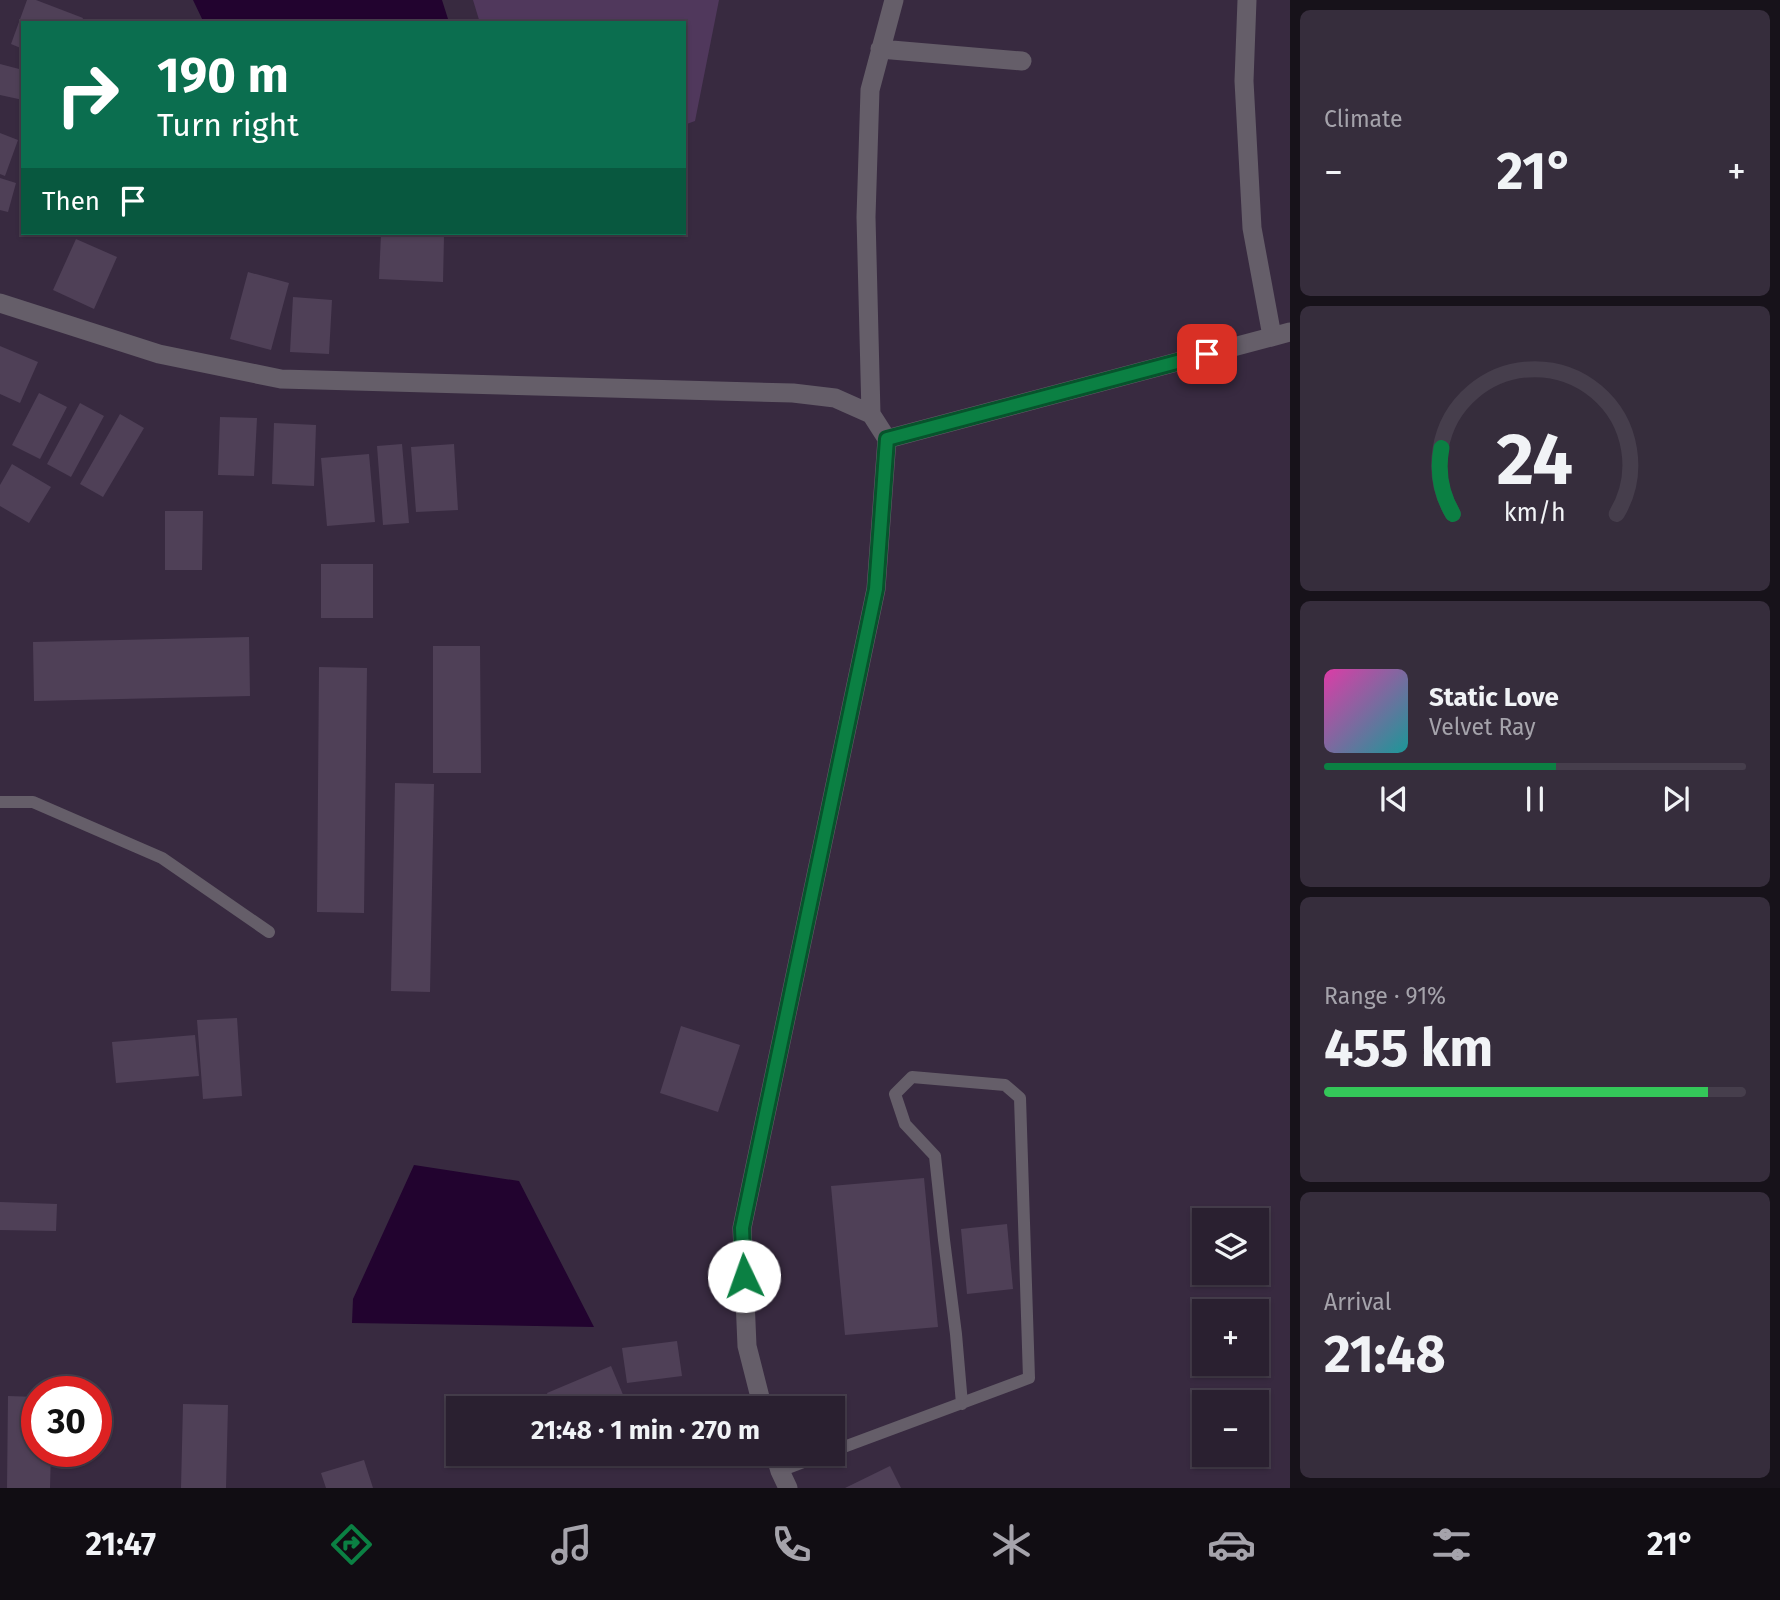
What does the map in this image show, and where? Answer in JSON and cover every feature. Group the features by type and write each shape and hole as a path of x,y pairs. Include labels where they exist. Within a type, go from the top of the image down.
{"street":[{"path":"760,1396 747,1346 742,1228 876,589 887,439 871,414 866,218 870,89 894,0"},
{"path":"887,439 1281,334 1252,228 1244,81 1247,0"},
{"path":"880,49 1022,61"},
{"path":"0,303 159,354 281,379 793,393 835,398 871,414"}],"lane":[{"path":"0,802 33,803 162,858 269,932"},
{"path":"845,1447 962,1404 1029,1378 1020,1098 1005,1085 912,1077 894,1094 905,1124 935,1156 957,1334 962,1404"}],"shaded area":[{"path":"193,0 442,0 448,19 446,21 203,21"},
{"path":"473,0 719,0 695,121 686,124 686,21 479,21"},
{"path":"414,1165 519,1181 594,1327 352,1323 353,1299"}],"building":[{"path":"27,0 36,0 83,18 82,21 21,21 21,48 11,44"},
{"path":"0,64 21,69 21,100 0,95"},
{"path":"0,133 18,140 5,176 0,174"},
{"path":"0,178 16,183 8,212 0,210"},
{"path":"381,235 444,236 443,282 379,279"},
{"path":"76,239 117,257 94,309 53,290"},
{"path":"248,272 289,283 271,350 230,339"},
{"path":"293,297 332,300 329,354 290,352"},
{"path":"0,346 38,362 20,403 0,394"},
{"path":"39,393 67,407 40,459 12,445"},
{"path":"80,403 104,416 71,477 47,464"},
{"path":"120,414 144,428 103,497 80,484"},
{"path":"220,417 257,418 254,476 218,475"},
{"path":"274,423 316,425 314,486 272,484"},
{"path":"402,444 409,523 383,525 377,446"},
{"path":"454,444 458,510 416,512 411,447"},
{"path":"369,454 375,522 327,526 321,458"},
{"path":"12,464 51,487 29,523 0,506 0,485"},
{"path":"165,511 203,511 202,570 165,570"},
{"path":"321,564 373,564 373,618 321,618"},
{"path":"249,637 250,696 34,701 33,642"},
{"path":"433,646 480,646 481,773 433,773"},
{"path":"319,667 367,668 364,913 317,912"},
{"path":"395,783 434,784 430,992 391,991"},
{"path":"237,1018 242,1096 203,1099 197,1020"},
{"path":"681,1026 740,1045 718,1112 660,1093"},
{"path":"195,1035 199,1076 116,1083 112,1042"},
{"path":"924,1178 938,1327 845,1335 831,1186"},
{"path":"0,1202 57,1204 56,1231 0,1230"},
{"path":"1007,1224 1013,1289 967,1294 961,1229"},
{"path":"677,1341 682,1376 627,1383 622,1348"},
{"path":"611,1366 624,1396 548,1396 547,1393"},
{"path":"8,1396 21,1396 21,1467 51,1467 50,1488 7,1488"},
{"path":"183,1404 228,1405 226,1488 181,1488"},
{"path":"364,1460 373,1488 326,1488 321,1473"},
{"path":"890,1466 901,1488 845,1488"}],"route":[{"path":"744,1276 742,1228 876,589 887,439 1207,354"}]}
